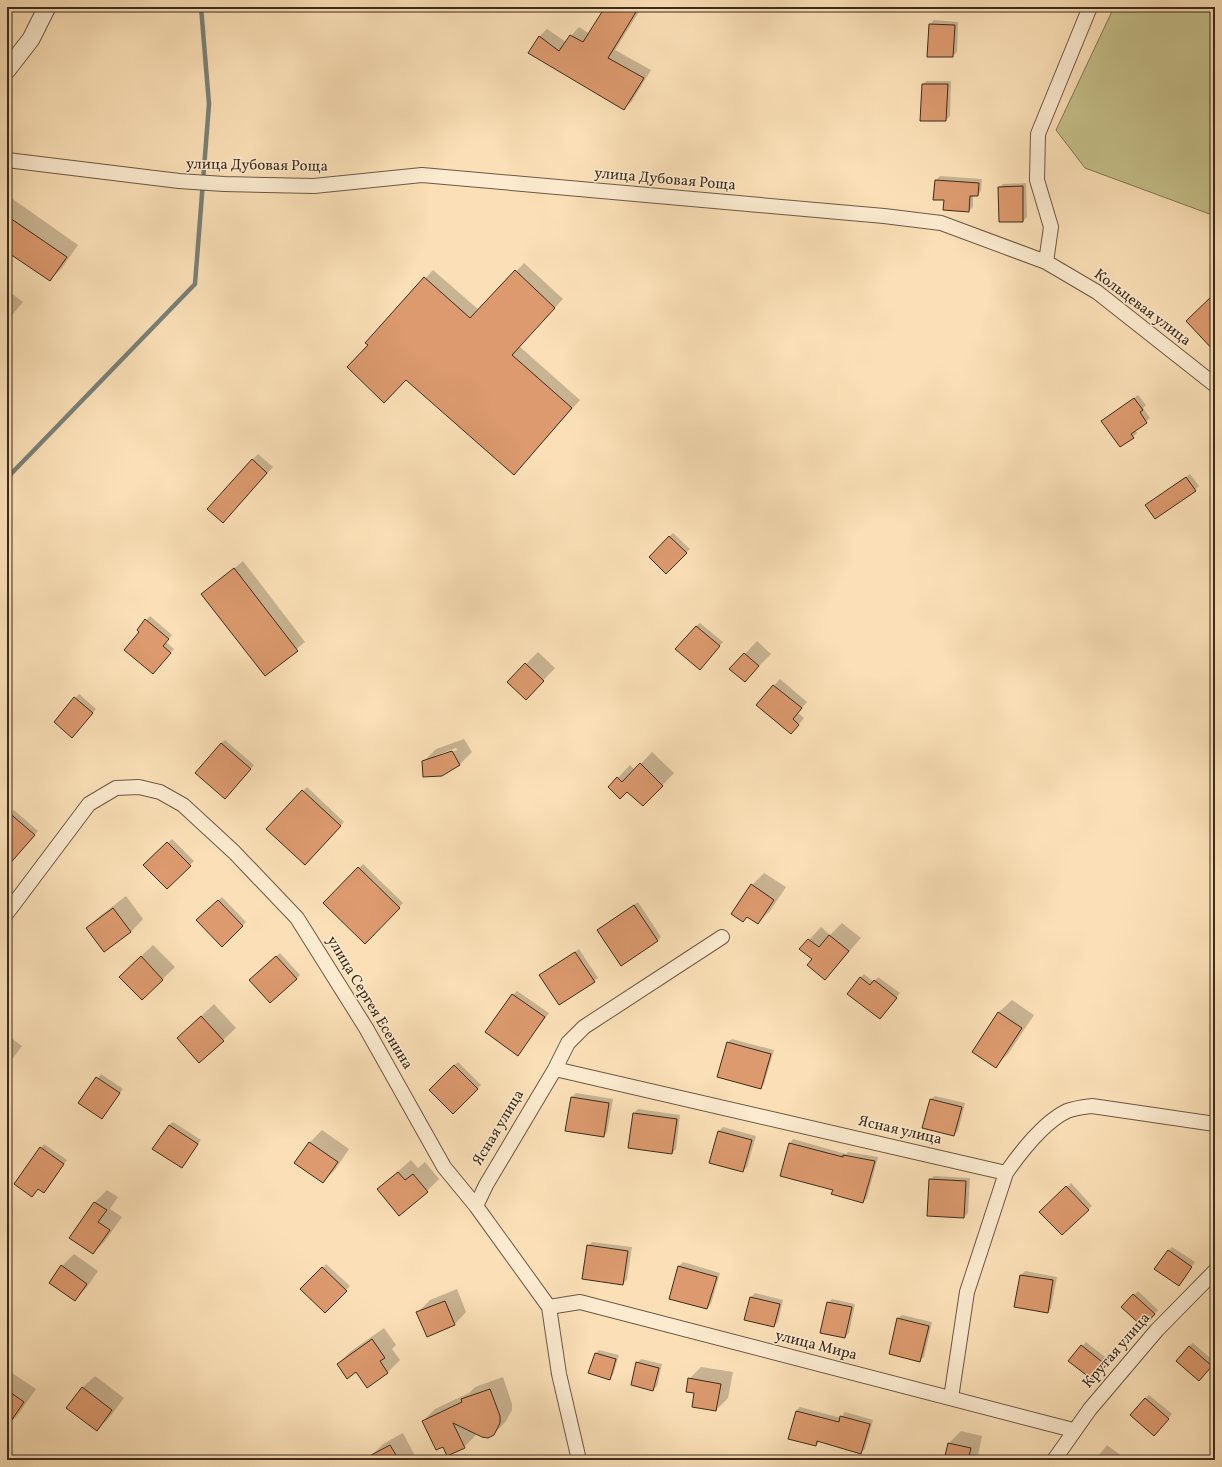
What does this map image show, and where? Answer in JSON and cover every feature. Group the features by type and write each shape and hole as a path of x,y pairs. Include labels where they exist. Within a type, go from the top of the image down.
{"street":[{"path":"7,70 31,39 47,7"},
{"path":"1046,262 1051,227 1037,180 1038,134 1090,7"},
{"name":"улица Дубовая Роща","path":"7,160 179,181 224,184 314,186 422,175 876,216 941,223 1046,262"},
{"name":"Кольцевая улица","path":"1046,262 1097,292 1215,385"},
{"name":"улица Сергея Есенина","path":"7,913 89,804 116,788 139,788 160,792 183,805 234,852 297,918 366,1028 444,1167 476,1206 549,1307 559,1374 579,1460"},
{"name":"Ясная улица","path":"476,1206 486,1185 555,1069 568,1042 584,1027 722,937"},
{"name":"Ясная улица","path":"555,1069 1006,1173"},
{"path":"951,1398 967,1292 1006,1173 1017,1158 1048,1125 1068,1111 1092,1106 1215,1124"},
{"name":"Крутая улица","path":"1054,1460 1074,1430 1158,1330 1215,1271"},
{"name":"улица Мира","path":"549,1307 580,1302 1074,1430"}],"shaded area":[{"path":"1114,7 1215,7 1215,216 1085,168 1056,130"}],"building":[{"path":"605,7 639,7 608,58 644,78 624,110 528,53 539,36 559,51 570,35 583,42"},
{"path":"929,24 955,25 953,57 927,57"},
{"path":"922,84 948,84 946,121 920,121"},
{"path":"935,180 979,183 978,196 970,196 969,212 943,210 944,200 933,200"},
{"path":"1023,186 1023,222 999,222 998,187"},
{"path":"7,216 67,257 50,281 7,252"},
{"path":"515,270 555,308 512,355 572,408 514,475 406,380 384,403 347,367 368,345 365,343 424,277 470,318"},
{"path":"1215,293 1215,352 1186,321"},
{"path":"1134,398 1143,410 1140,412 1147,423 1131,434 1134,438 1120,447 1101,421"},
{"path":"252,459 267,473 223,523 207,509"},
{"path":"1186,477 1196,491 1155,519 1145,505"},
{"path":"669,536 687,553 666,574 649,557"},
{"path":"234,568 298,651 265,676 201,594"},
{"path":"145,619 169,639 163,646 171,653 153,674 124,650 139,632 137,630"},
{"path":"696,626 720,646 700,670 675,649"},
{"path":"744,653 759,666 745,682 729,669"},
{"path":"525,663 544,681 526,700 507,682"},
{"path":"773,685 802,708 793,719 799,725 791,734 756,705"},
{"path":"74,697 93,713 72,738 54,722"},
{"path":"221,743 251,769 225,799 195,773"},
{"path":"452,751 460,765 442,776 423,777 422,761"},
{"path":"640,763 663,786 643,806 627,792 620,799 608,787 617,777 622,782"},
{"path":"302,790 341,826 305,865 266,829"},
{"path":"7,811 35,835 7,867"},
{"path":"167,842 191,866 167,889 143,865"},
{"path":"358,867 400,908 365,944 323,903"},
{"path":"751,884 774,900 758,924 747,917 743,922 731,914"},
{"path":"218,900 243,926 222,947 196,920"},
{"path":"634,905 658,941 621,966 597,930"},
{"path":"113,908 131,932 104,952 86,928"},
{"path":"829,935 849,951 825,980 807,965 812,959 799,949 808,939 819,947"},
{"path":"575,952 595,982 559,1005 539,975"},
{"path":"141,956 163,980 142,1000 119,977"},
{"path":"276,956 297,979 270,1003 249,980"},
{"path":"860,977 870,985 874,980 897,998 880,1019 847,994"},
{"path":"512,994 545,1017 518,1056 485,1032"},
{"path":"998,1012 1022,1028 996,1068 972,1052"},
{"path":"201,1016 224,1041 199,1063 177,1038"},
{"path":"727,1042 771,1054 761,1089 717,1077"},
{"path":"454,1065 478,1089 453,1114 429,1090"},
{"path":"96,1077 120,1093 102,1119 78,1103"},
{"path":"571,1097 609,1103 604,1137 565,1131"},
{"path":"930,1099 962,1107 954,1136 922,1128"},
{"path":"633,1113 677,1119 672,1154 628,1148"},
{"path":"169,1125 198,1144 182,1168 152,1149"},
{"path":"718,1131 752,1140 743,1172 709,1163"},
{"path":"309,1142 338,1162 323,1183 294,1163"},
{"path":"789,1143 843,1157 843,1155 875,1161 863,1203 831,1194 833,1190 780,1176"},
{"path":"40,1147 64,1164 44,1193 38,1189 32,1197 14,1184"},
{"path":"398,1172 405,1180 413,1174 428,1192 399,1216 377,1189"},
{"path":"929,1179 966,1181 964,1218 927,1216"},
{"path":"1066,1186 1089,1210 1062,1235 1039,1212"},
{"path":"94,1202 107,1210 98,1222 110,1230 93,1254 69,1238"},
{"path":"587,1245 628,1251 623,1285 582,1279"},
{"path":"1168,1250 1192,1267 1179,1286 1154,1269"},
{"path":"61,1265 87,1284 75,1301 49,1283"},
{"path":"678,1266 717,1277 707,1309 669,1299"},
{"path":"322,1267 347,1291 325,1313 300,1289"},
{"path":"1020,1275 1053,1280 1048,1313 1014,1307"},
{"path":"1133,1294 1155,1314 1143,1327 1121,1307"},
{"path":"750,1297 780,1304 774,1327 744,1320"},
{"path":"445,1301 455,1325 427,1337 416,1312"},
{"path":"827,1302 852,1307 845,1338 820,1333"},
{"path":"897,1318 929,1326 920,1362 889,1354"},
{"path":"372,1339 385,1358 380,1361 388,1373 367,1388 356,1372 347,1379 337,1364"},
{"path":"1081,1345 1106,1365 1094,1381 1068,1361"},
{"path":"1189,1346 1212,1366 1199,1381 1176,1361"},
{"path":"595,1353 616,1359 610,1380 588,1373"},
{"path":"636,1362 659,1368 653,1391 631,1385"},
{"path":"688,1378 721,1384 716,1411 692,1407 694,1393 686,1392"},
{"path":"82,1387 112,1410 97,1431 66,1408"},
{"path":"490,1389 500,1416 500,1423 494,1435 488,1438 482,1437 453,1423 465,1448 447,1456 443,1447 436,1450 422,1421 462,1402 461,1399"},
{"path":"7,1390 24,1402 7,1427"},
{"path":"1145,1398 1169,1419 1154,1436 1130,1415"},
{"path":"796,1411 839,1422 840,1416 870,1424 861,1454 817,1441 816,1446 788,1439"},
{"path":"948,1443 971,1448 968,1460 944,1460"},
{"path":"390,1445 399,1460 362,1460"}],"waterway":[{"path":"7,478 195,284 209,104 201,7"}]}
